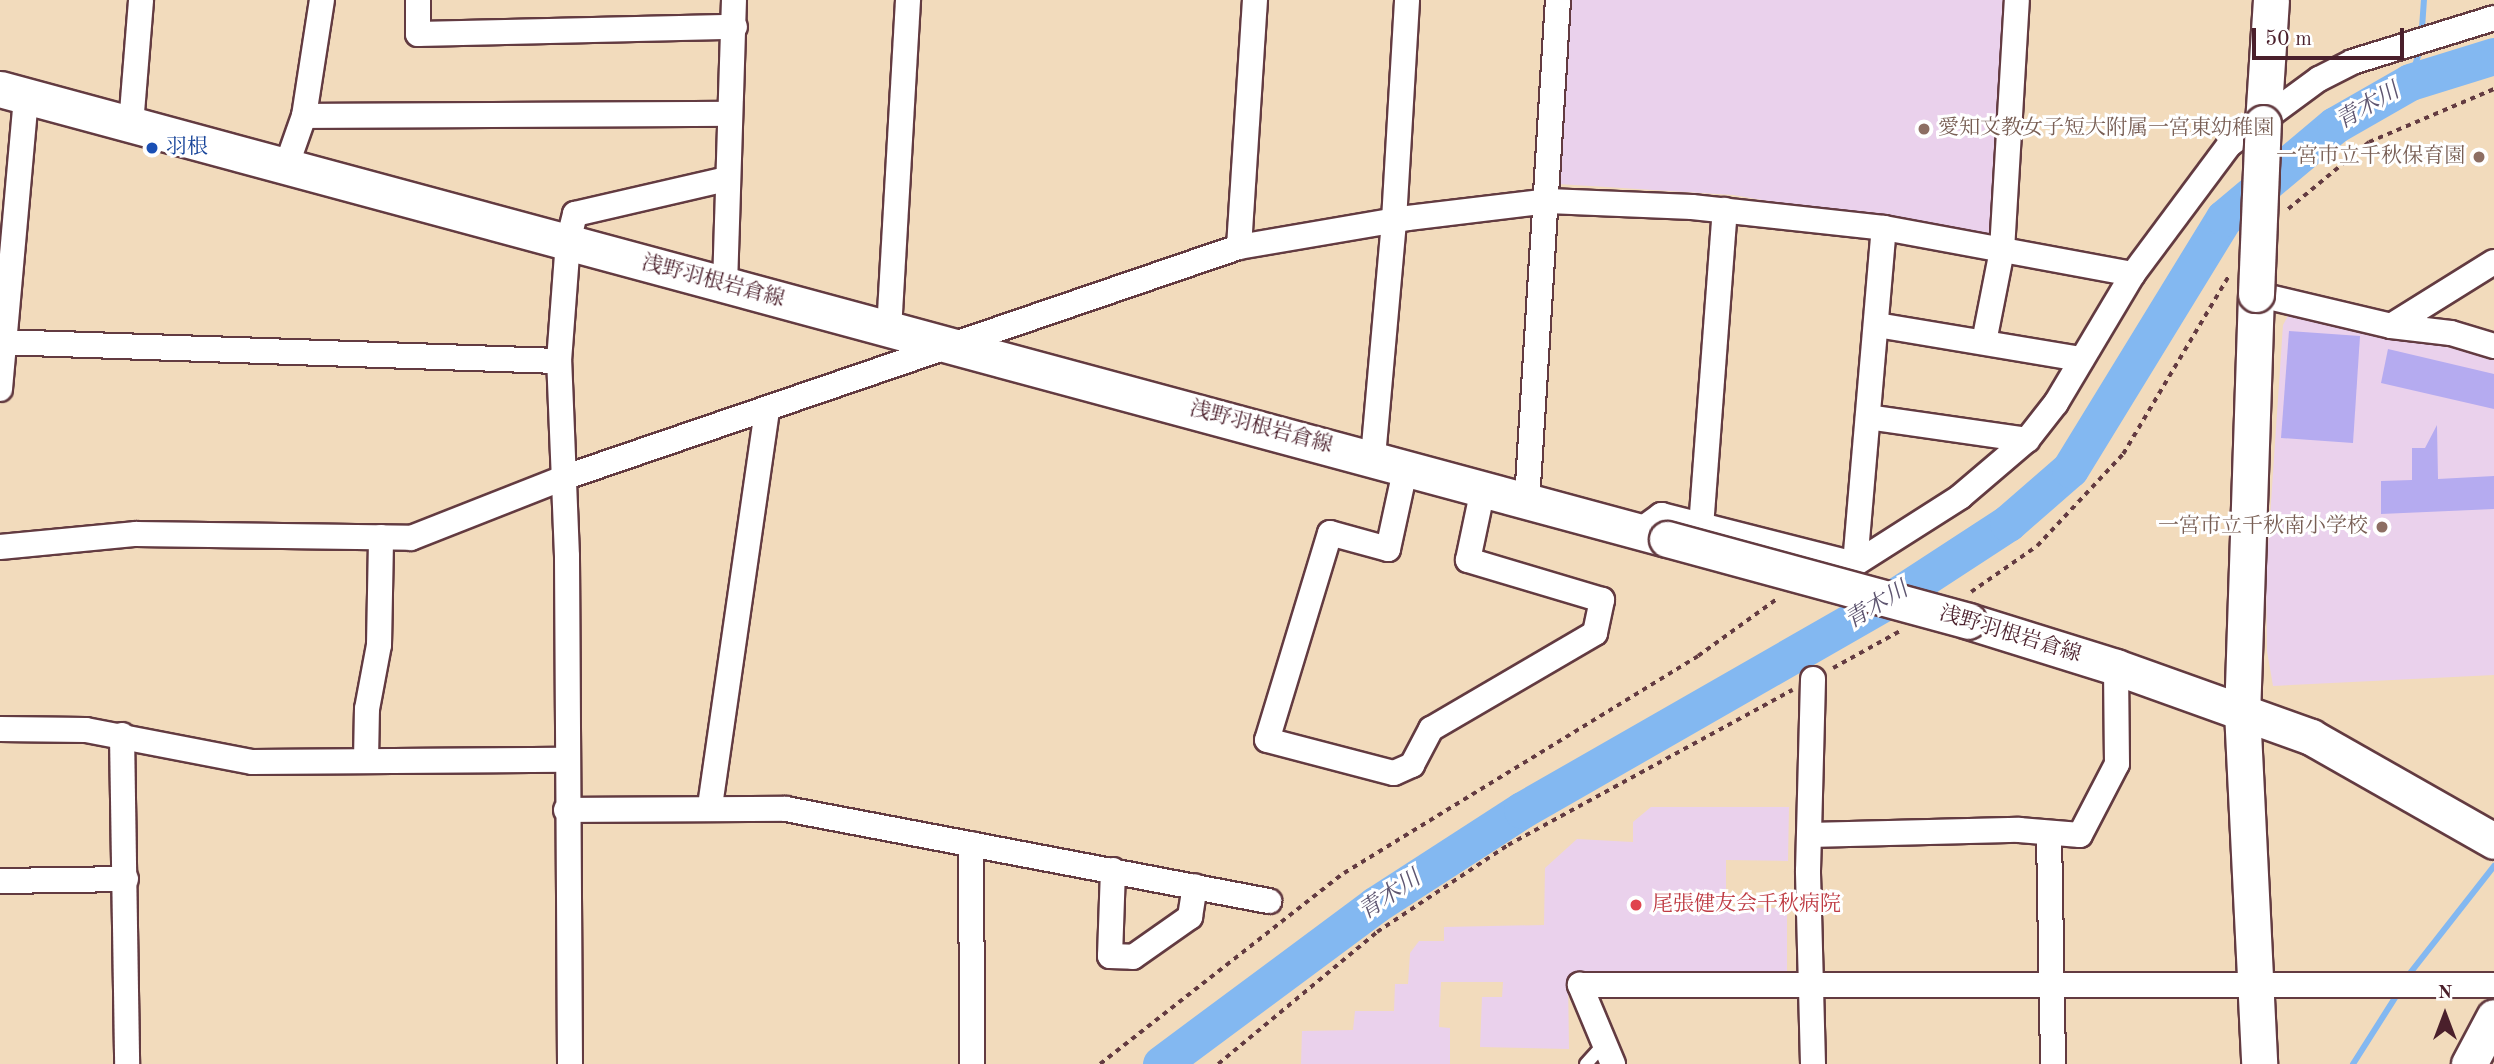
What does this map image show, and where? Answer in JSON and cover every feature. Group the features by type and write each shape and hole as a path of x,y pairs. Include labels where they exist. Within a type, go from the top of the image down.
{"main road":[{"path":"2259,1064 2242,711 2256,294 2271,0"},
{"name":"浅野羽根岩倉線","path":"13,92 950,347 1373,457 1968,621 2116,667 2311,737 2372,768 2494,841"},
{"path":"2469,1064 2494,1017"}],"street":[{"path":"131,125 141,0"},
{"path":"286,167 304,116 322,0"},
{"path":"418,0 418,34 734,27"},
{"path":"724,286 734,0"},
{"path":"888,330 908,0"},
{"path":"1239,247 1255,0"},
{"path":"1373,457 1394,220 1407,0"},
{"path":"1527,501 1548,201 1558,0"},
{"path":"1984,342 2002,250 2017,0"},
{"path":"1652,535 1661,516 1855,564 1971,489 2027,440 2056,404 2133,274 2229,145 2263,123 2319,79 2352,62 2494,18"},
{"path":"0,389 13,92"},
{"path":"304,116 730,114"},
{"path":"570,1064 563,478 559,361 568,242 575,214 727,179"},
{"path":"0,547 136,534 411,538 563,478 767,411 1239,247 1394,220 1548,201 1725,210 1884,228 2133,274"},
{"path":"1701,527 1725,210"},
{"path":"1855,564 1884,228"},
{"path":"2391,326 2494,262"},
{"path":"2256,294 2391,326 2451,333 2494,346"},
{"path":"1877,325 2081,359"},
{"path":"2,342 559,361"},
{"path":"710,806 767,411"},
{"path":"1868,417 2027,440"},
{"path":"1406,466 1388,549 1330,533 1267,740 1394,773 1412,765 1431,729 1595,633 1602,600 1468,560 1483,489"},
{"path":"366,760 367,709 379,645 381,537"},
{"path":"1809,835 2049,832 2080,835 2117,764 2116,667"},
{"path":"1813,679 1809,835 1813,1064"},
{"path":"0,729 122,735 252,762 566,760"},
{"path":"122,735 127,1064"},
{"path":"566,810 710,806 786,808 1269,901"},
{"path":"2049,832 2053,1064"},
{"path":"971,844 972,1064"},
{"path":"1113,870 1110,956 1133,957 1189,917 1195,886"},
{"path":"0,881 126,879"},
{"path":"1609,1054 1580,985 2494,985"}],"lane":[{"path":"1586,1064 1609,1054"}],"path":[{"path":"1100,1064 1343,873 1698,656 1807,577"}],"shaded area":[{"path":"1569,0 2008,0 1994,240 1733,195 1558,184"},
{"name":"一宮市立千秋南小学校","path":"2289,314 2494,357 2494,675 2273,686 2267,651 2266,576 2283,325"},
{"path":"1651,807 1789,807 1788,861 1726,860 1726,908 1787,908 1787,976 1568,976 1569,1049 1480,1047 1482,997 1502,997 1503,982 1441,982 1439,1027 1450,1028 1450,1064 1301,1064 1302,1031 1353,1030 1355,1011 1394,1011 1395,984 1408,984 1410,953 1419,941 1444,941 1444,927 1544,925 1545,868 1577,839 1633,842 1633,822"}],"building":[{"path":"2289,331 2360,336 2353,443 2281,438"},
{"path":"2388,349 2494,374 2494,409 2381,383"},
{"path":"2437,425 2438,479 2494,476 2494,509 2381,514 2381,481 2412,480 2412,448 2425,448"}],"waterway":[{"path":"2422,28 2424,0"},
{"path":"2410,82 2421,46"},
{"name":"青木川","path":"1161,1064 1375,905 1522,810 1896,596 2008,523 2070,469 2224,218 2335,125 2410,82 2494,56"},
{"path":"2407,977 2494,866"},
{"path":"2353,1064 2398,993"}],"place":[{"name":"愛知文教女子短大附属一宮東幼稚園","path":"1924,129"},
{"name":"羽根","path":"152,148"},
{"name":"一宮市立千秋保育園","path":"2479,157"},
{"name":"一宮市立千秋南小学校","path":"2382,527"},
{"name":"尾張健友会千秋病院","path":"1636,905"}]}
